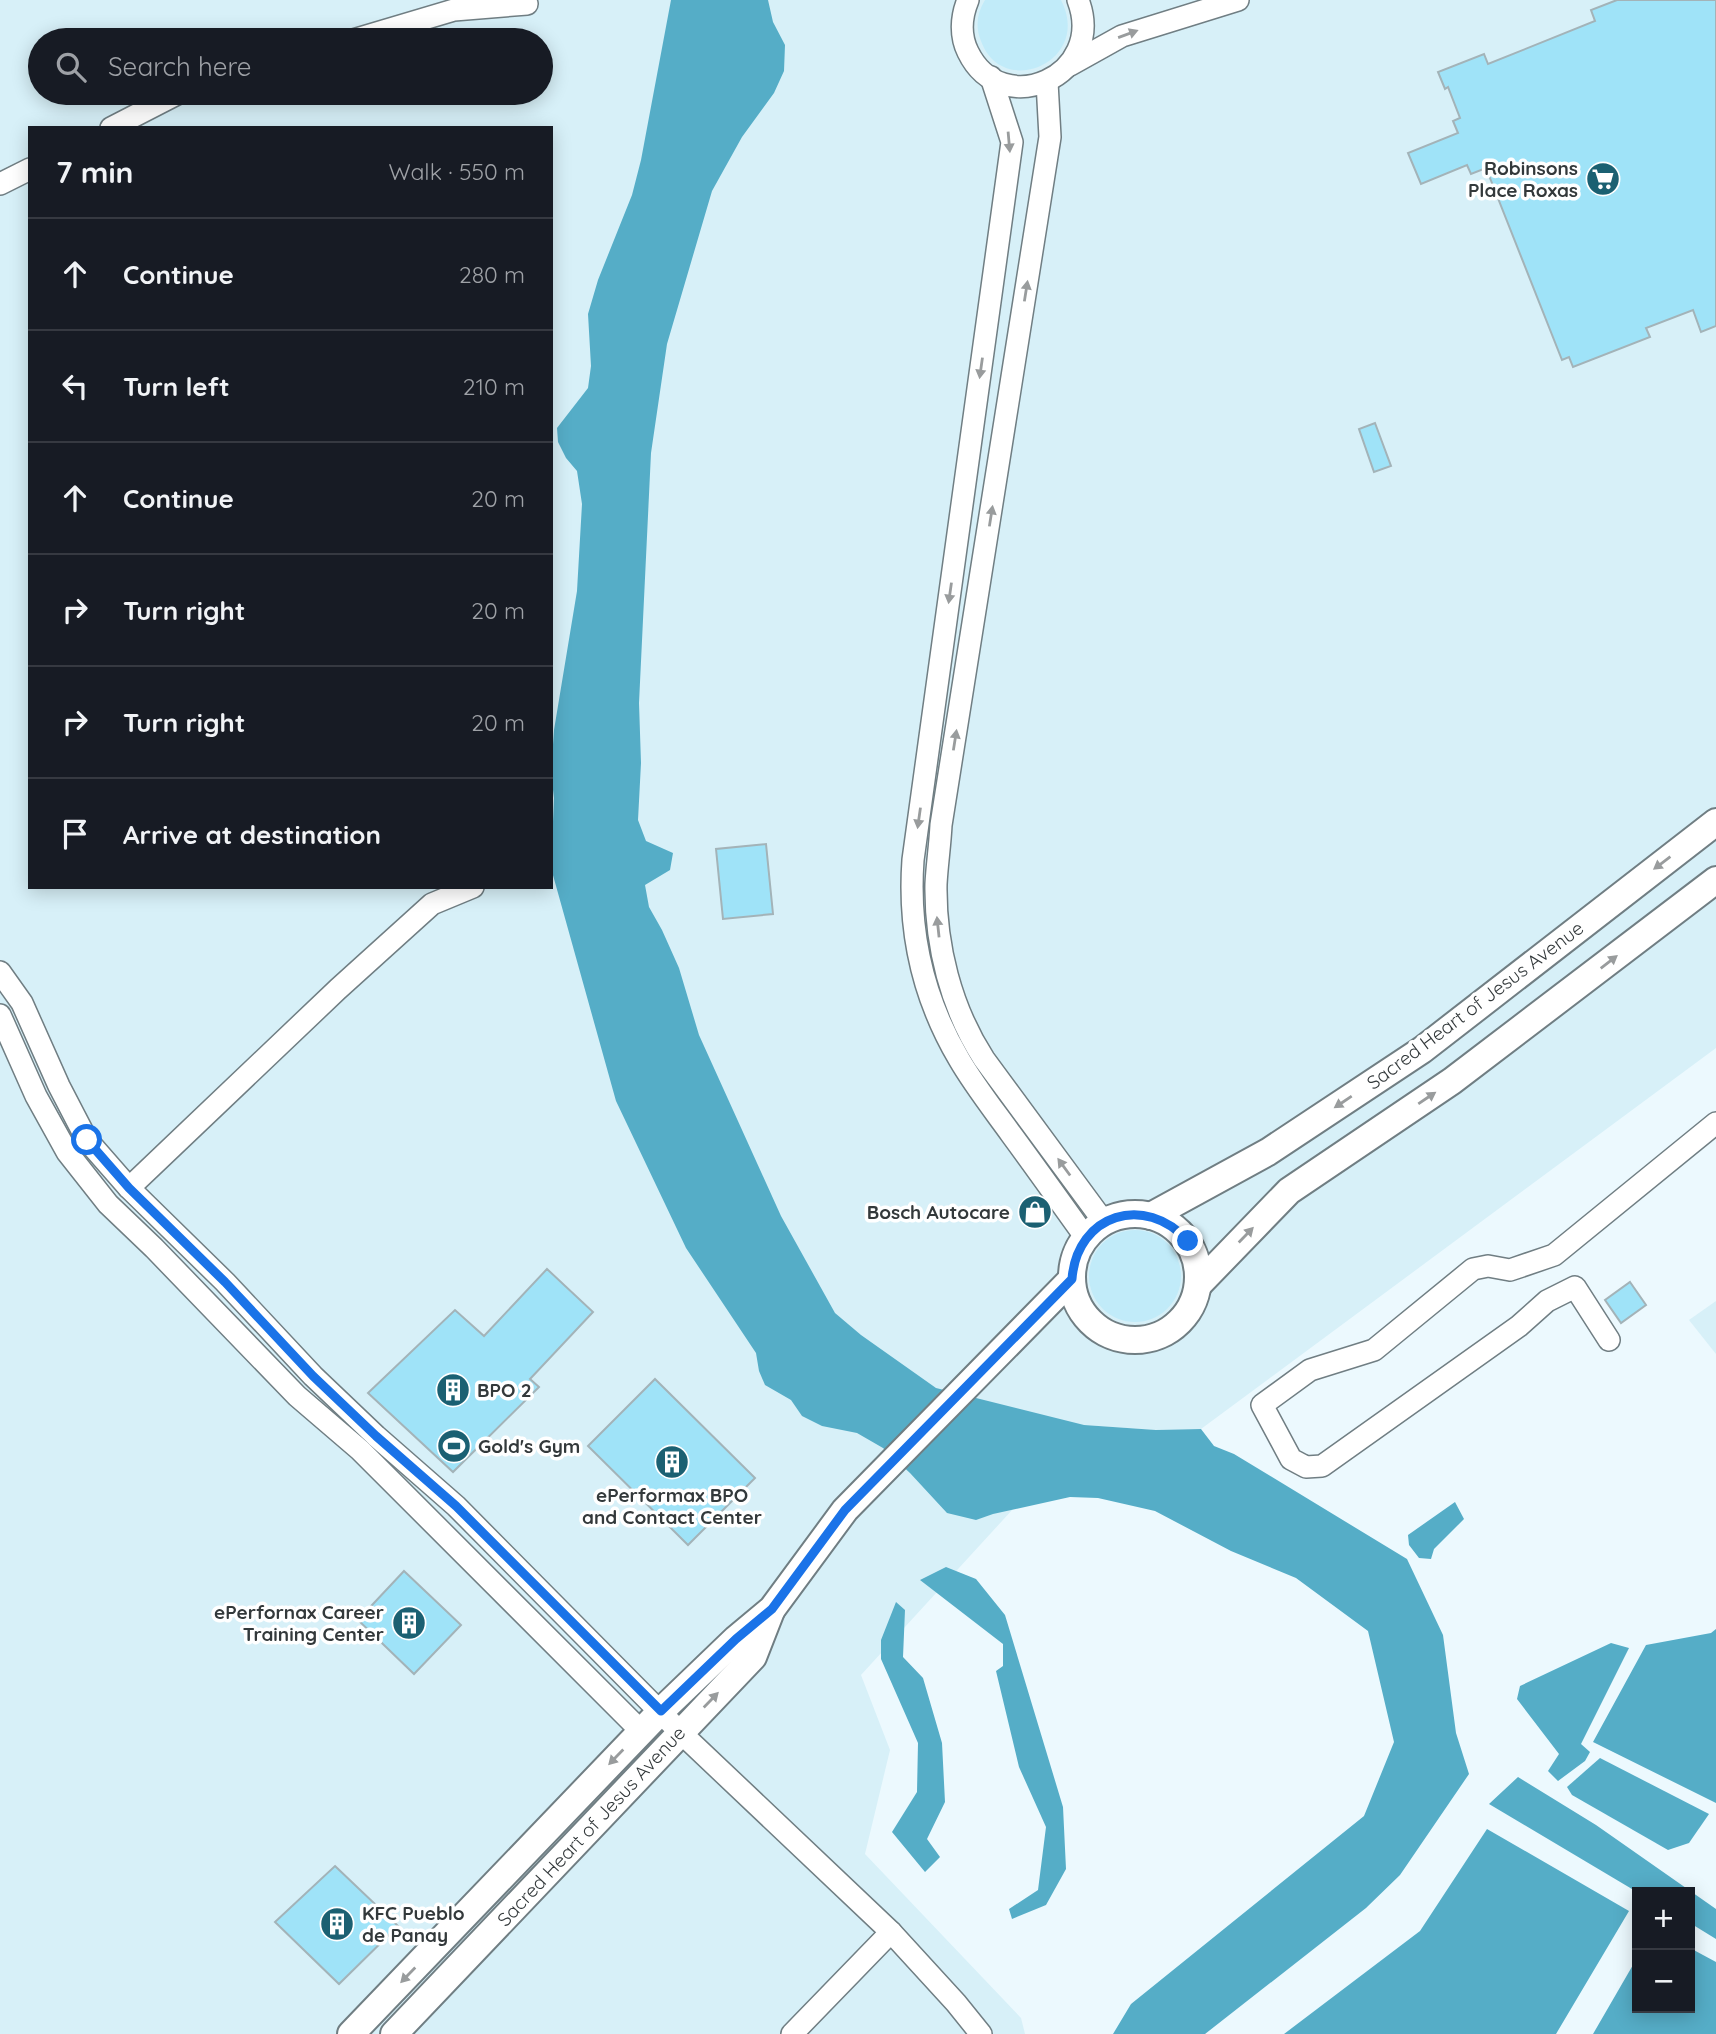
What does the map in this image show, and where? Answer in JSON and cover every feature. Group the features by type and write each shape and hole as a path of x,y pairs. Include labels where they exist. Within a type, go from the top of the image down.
{"main road":[{"name":"Sacred Heart of Jesus Avenue","path":"1151,1216 1268,1152 1422,1050 1716,821"},
{"path":"1199,1284 1289,1191 1452,1081 1716,880"},
{"path":"1127,1215 1151,1216 1172,1225 1188,1241 1197,1262 1199,1284 1193,1304 1181,1322 1154,1338 1133,1341 1102,1332 1087,1318 1076,1300 1072,1279 1076,1253 1095,1230 1127,1215"},
{"name":"Sacred Heart of Jesus Avenue","path":"351,2034 641,1731 736,1639 772,1609 845,1510 1072,1279"},
{"name":"Sacred Heart of Jesus Avenue","path":"394,2034 753,1657 772,1609"}],"street":[{"path":"968,0 962,24 964,42 972,58 991,77 1016,86 1047,82 1068,66 1122,36 1238,0"},
{"path":"1068,66 1083,39 1084,20 1078,0"},
{"path":"394,28 454,10 527,4"},
{"path":"991,77 1012,142 913,860 912,921 925,982 956,1053 1095,1230"},
{"path":"1047,82 1050,136 941,825 936,881 937,915 947,972 968,1032 1095,1230"},
{"path":"115,126 156,105"},
{"path":"0,184 28,170"},
{"path":"129,1188 338,989 432,904 468,889"},
{"path":"0,972 22,1003 58,1086 87,1140 129,1188 225,1282 313,1376 436,1527 641,1731"},
{"path":"0,1015 36,1096 67,1152 108,1204 297,1396 456,1506 680,1732 891,1932 981,2034"},
{"path":"36,1096 58,1086"},
{"path":"1575,1287 1547,1301 1508,1334 1322,1466 1306,1467 1291,1459 1262,1405 1310,1370 1374,1350 1473,1269 1488,1266 1510,1270 1555,1255 1716,1123"},
{"path":"1555,1255 1609,1340"},
{"path":"297,1396 313,1376"},
{"path":"436,1527 456,1506"},
{"path":"792,2034 891,1932"}],"shaded area":[{"path":"0,0 1716,0 1716,1048 1201,1429 1156,1430 1084,1425 1013,1509 861,1675 890,1750 865,1854 1021,2018 1025,2034 0,2034"},
{"path":"985,0 1061,0 1068,22 1065,41 1055,56 1041,66 1024,70 1007,68 992,59 979,36 978,20"},
{"path":"1135,1230 1153,1234 1167,1244 1177,1258 1181,1276 1177,1294 1167,1308 1153,1318 1135,1322 1117,1318 1103,1308 1093,1294 1089,1276 1093,1258 1103,1244 1117,1234"},
{"path":"1716,1301 1716,1354 1689,1320"}],"water":[{"path":"671,0 768,0 773,22 785,45 784,71 774,93 742,137 712,191 667,344 651,453 639,703 641,763 638,820 646,841 673,853 670,870 645,885 649,907 679,968 699,1035 781,1216 835,1313 861,1335 936,1388 1084,1425 1156,1430 1201,1429 1214,1446 1234,1454 1407,1559 1443,1635 1456,1733 1469,1774 1400,1875 1366,1908 1205,2034 1113,2034 1131,2004 1364,1816 1394,1742 1368,1631 1296,1578 1231,1551 1155,1511 1098,1498 1070,1497 976,1520 947,1513 883,1448 857,1433 822,1426 802,1416 791,1400 765,1385 756,1353 686,1248 616,1101 553,875 554,730 577,591 582,504 577,471 558,442 557,428 588,388 591,366 588,314 598,280 632,195"},
{"path":"1455,1502 1464,1519 1434,1549 1431,1559 1419,1558 1409,1545 1408,1535"},
{"path":"946,1567 976,1579 1005,1615 1063,1807 1066,1869 1046,1905 1012,1919 1009,1909 1038,1890 1046,1827 1019,1767 996,1671 1003,1666 1003,1644 920,1580"},
{"path":"896,1602 905,1610 903,1657 923,1678 942,1743 945,1802 927,1839 940,1857 925,1872 892,1832 917,1792 918,1743 881,1659 881,1640"},
{"path":"1716,1629 1716,1803 1593,1742 1646,1645 1711,1633"},
{"path":"1611,1643 1629,1648 1581,1744 1590,1752 1585,1761 1558,1781 1548,1771 1559,1754 1517,1699 1520,1686"},
{"path":"1600,1758 1709,1814 1689,1843 1668,1850 1572,1795 1567,1787"},
{"path":"1518,1777 1596,1825 1685,1887 1632,1889 1489,1804"},
{"path":"1487,1829 1629,1911 1556,2034 1284,2034 1420,1931"},
{"path":"1695,1894 1716,1909 1716,1939 1695,1926"},
{"path":"1695,1951 1716,1962 1716,2034 1593,2034 1632,1967 1632,2013 1695,2013"}],"building":[{"name":"Robinsons Place Roxas","path":"1617,0 1716,0 1716,326 1701,332 1693,310 1646,328 1650,337 1573,367 1569,357 1562,360 1486,168 1471,174 1467,165 1421,184 1408,153 1458,133 1453,121 1460,118 1448,87 1445,89 1438,72 1484,54 1488,64 1595,21 1591,10"},
{"path":"1375,423 1391,466 1374,472 1359,429"},
{"path":"766,844 773,914 723,919 716,849"},
{"name":"BPO 2","path":"547,1269 593,1312 530,1379 539,1387 453,1472 368,1393 455,1310 484,1336"},
{"path":"1630,1282 1646,1305 1621,1323 1605,1300"},
{"name":"ePerformax BPO and Contact Center","path":"655,1379 755,1478 688,1545 588,1446"},
{"name":"ePerfornax Career Training Center","path":"404,1571 461,1625 414,1674 358,1620"},
{"name":"KFC Pueblo de Panay","path":"335,1866 398,1926 339,1984 275,1922"}],"place":[{"name":"Robinsons Place Roxas","path":"1603,179"},
{"name":"Bosch Autocare","path":"1035,1212"},
{"name":"BPO 2","path":"453,1390"},
{"name":"Gold's Gym","path":"454,1446"},
{"name":"ePerformax BPO and Contact Center","path":"672,1462"},
{"name":"ePerfornax Career Training Center","path":"409,1623"},
{"name":"KFC Pueblo de Panay","path":"337,1924"}],"route":[{"path":"87,1140 129,1188 225,1282 313,1376 456,1506 661,1711 736,1639 772,1609 845,1510 1072,1279 1076,1253 1094,1229 1119,1216 1151,1216 1172,1225 1188,1241"}]}
